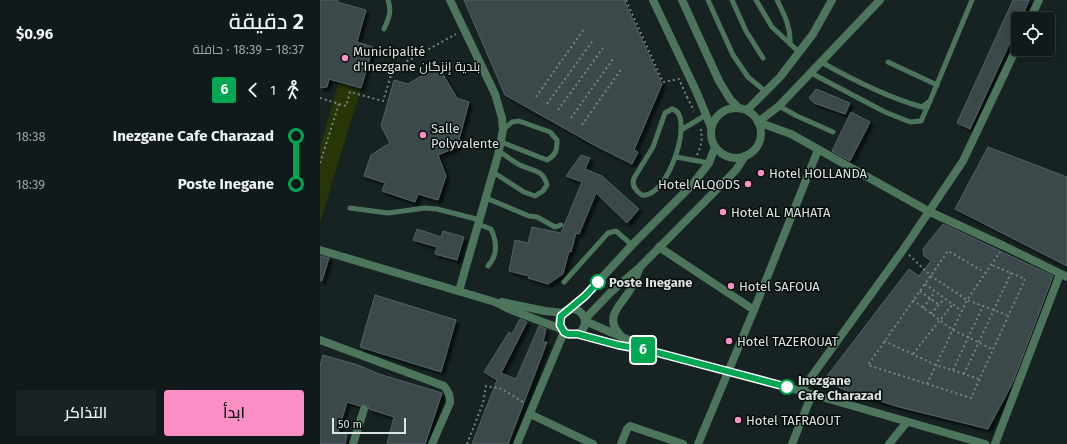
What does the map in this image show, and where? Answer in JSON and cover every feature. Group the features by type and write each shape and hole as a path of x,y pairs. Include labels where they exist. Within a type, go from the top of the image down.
{"street":[{"path":"450,0 499,105 502,130 500,147 460,291"},
{"path":"653,0 697,93 711,127 712,141 715,147 721,154 728,157 737,158 745,156 752,152 757,146 761,130 758,122 754,115 730,99 719,81 682,0"},
{"path":"711,127 714,120 724,110 731,108 743,109 766,92 780,77 813,34 832,0"},
{"path":"758,122 779,106 880,0"},
{"path":"1033,12 1039,0"},
{"path":"801,391 904,250 963,160 1013,56"},
{"path":"758,122 791,134 930,212 1004,246 1064,276 995,444"},
{"path":"517,444 563,330 560,320 566,311 585,296 632,245 692,186 709,163 715,147"},
{"path":"698,444 754,310 818,150"},
{"path":"577,334 583,329 585,320 607,296 640,267 736,170 745,156"},
{"path":"659,247 754,310"},
{"path":"320,250 495,302 573,335 577,334 618,345 651,351 812,394 985,444"},
{"path":"621,336 613,323 613,315 616,308 632,288 640,267"},
{"path":"495,302 546,311 577,310 583,315 585,320 651,351"},
{"path":"320,340 444,386 448,391 450,403 432,444"},
{"path":"792,444 812,394"},
{"path":"352,444 364,409"},
{"path":"530,414 593,444"},
{"path":"889,444 906,422"},
{"path":"621,444 627,429 630,426 634,426 683,444"}],"lane":[{"path":"384,28 390,17 391,7 388,0"},
{"path":"708,0 733,55 748,77 766,92"},
{"path":"732,0 746,31 763,58"},
{"path":"756,0 772,27 799,52"},
{"path":"777,0 787,23 790,44"},
{"path":"811,73 885,112 910,122 921,121 972,0"},
{"path":"821,62 847,76 905,102 922,107 930,101"},
{"path":"888,62 937,85"},
{"path":"779,106 797,116 833,132"},
{"path":"668,110 676,110 678,112 681,130 676,157 668,174 650,194 642,195 634,188 633,181 653,147 665,113 668,110"},
{"path":"681,130 706,115"},
{"path":"500,147 547,160 552,157 557,150 558,140 550,132 540,128 519,122 512,122 502,130"},
{"path":"493,172 524,192 535,196 542,192 547,185 545,178 538,171 518,164 500,147"},
{"path":"676,157 709,163"},
{"path":"486,198 529,216 537,217 555,227 561,225"},
{"path":"350,208 388,213 425,208 437,209 479,222 491,229 495,237 496,245 491,262 488,266"},
{"path":"564,282 608,233 616,231 632,245"}],"path":[{"path":"626,0 663,82 679,79 698,120 702,136 701,146 694,160"},
{"path":"320,98 346,106 350,92 383,101 393,69 464,29"},
{"path":"536,97 584,29"},
{"path":"548,104 594,39"},
{"path":"558,110 602,48"},
{"path":"571,118 613,59"},
{"path":"582,125 622,68"},
{"path":"687,97 697,93"},
{"path":"320,163 339,104"},
{"path":"927,384 967,300 1004,246"},
{"path":"904,250 930,276 967,300 1007,316"},
{"path":"986,273 948,252 868,365 970,398 1025,279 992,265"},
{"path":"964,374 1011,273"},
{"path":"924,284 962,311"},
{"path":"920,291 939,305"},
{"path":"923,308 935,292"},
{"path":"932,314 944,298"},
{"path":"913,300 953,330 992,349"},
{"path":"913,354 952,305"},
{"path":"953,370 983,306"},
{"path":"884,341 936,364 979,379"},
{"path":"467,444 483,403 486,386 502,389 523,402 530,414"}],"green space":[{"path":"339,82 361,88 320,223 320,147"}],"building":[{"path":"320,0 338,0 337,2 366,10 357,42 373,47 361,88 329,79 327,87 320,88"},
{"path":"464,0 624,0 662,84 634,150 638,152 632,164 596,146 505,95"},
{"path":"1013,0 1029,0 1024,12 1011,12 1011,40 970,129 957,123"},
{"name":"Salle Polyvalente","path":"438,66 457,98 469,102 457,147 438,155 446,176 438,200 418,194 415,202 382,191 385,183 364,176 371,155 390,143 381,126 394,80 408,84"},
{"path":"816,89 850,103 845,114 814,103 809,98"},
{"path":"851,112 870,122 850,161 832,151"},
{"path":"988,147 1067,177 1067,266 955,209"},
{"path":"581,155 590,158 585,169 602,176 639,209 627,223 596,193 579,234 576,233 571,252 569,251 563,274 548,284 528,278 529,276 509,271 515,240 528,243 532,227 561,233 582,182 566,176"},
{"path":"943,224 1053,276 1013,382 988,429 899,407 842,389 824,380 909,269 919,276 931,261 924,256 923,249"},
{"path":"417,229 441,237 443,231 464,237 457,260 435,254 437,247 413,240"},
{"path":"320,256 329,258 322,281 320,280"},
{"path":"375,295 456,320 441,372 360,347"},
{"path":"520,319 527,322 501,373 516,379 539,326 546,329 543,342 547,342 518,418 508,444 472,444 497,380 484,372 509,332 512,334"},
{"path":"323,355 442,393 425,444 387,444 394,417 369,409 365,404 360,406 347,402 338,432 347,435 345,444 320,444 320,365"}],"bus line":[{"name":"6","path":"598,282 585,296 561,316 560,325 564,332 573,335 577,334 628,348 651,351 787,387"}],"place":[{"name":"Municipalité d'Inezgane بلدية إنزگان","path":"345,58"},
{"name":"Salle Polyvalente","path":"423,135"},
{"name":"Hotel HOLLANDA","path":"761,173"},
{"name":"Hotel ALQODS","path":"748,184"},
{"name":"Hotel AL MAHATA","path":"723,212"},
{"name":"Poste Inegane","path":"598,282"},
{"name":"Hotel SAFOUA","path":"731,286"},
{"name":"Hotel TAZEROUAT","path":"729,341"},
{"name":"Inezgane Cafe Charazad","path":"787,387"},
{"name":"Hotel TAFRAOUT","path":"738,420"}]}
